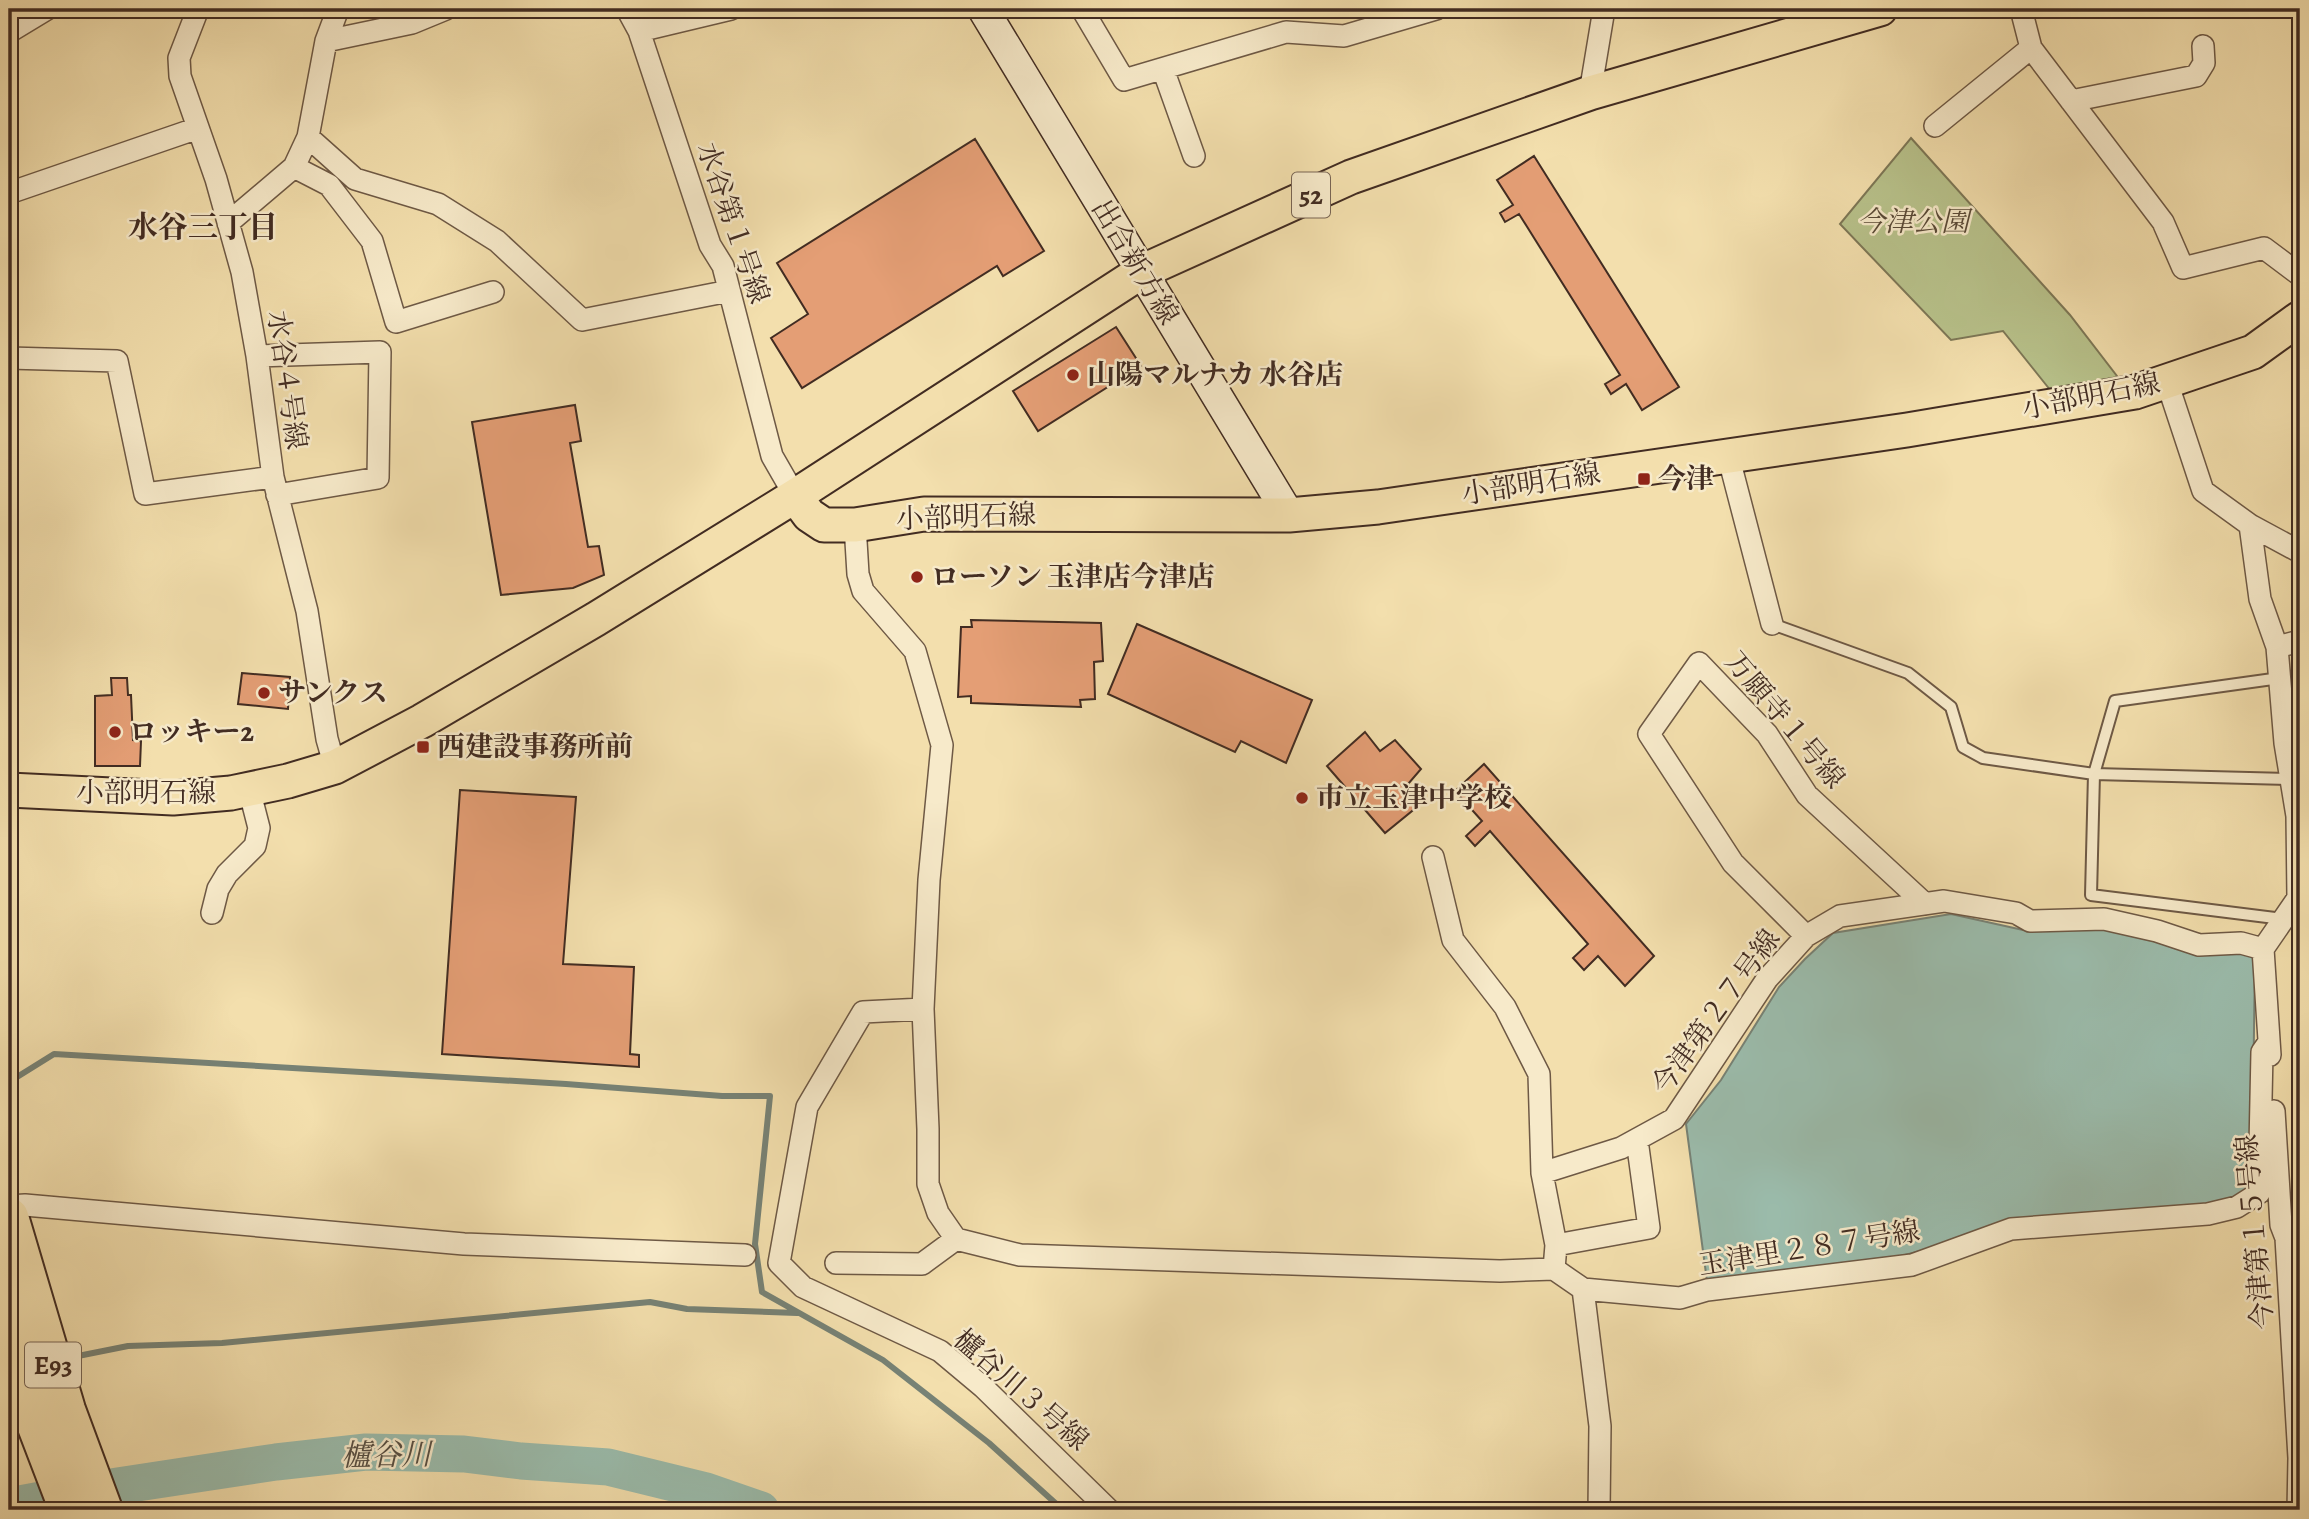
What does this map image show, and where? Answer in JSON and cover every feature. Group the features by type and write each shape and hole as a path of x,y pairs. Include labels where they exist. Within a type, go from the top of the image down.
{"highway":[{"name":"E93","path":"9,1217 66,1410 103,1510"},
{"name":"E93","path":"9,1334 33,1416 69,1510"}],"main road":[{"name":"小部明石線","path":"9,790 173,798 231,793 288,781 335,767 422,721 585,626 795,496 1141,272 1351,177 1590,93 1861,11"},
{"name":"小部明石線","path":"795,496 809,515 824,525 855,525 923,514 1289,515 1378,507 1907,430 2135,392 2253,352 2300,318"}],"street":[{"path":"9,32 47,9"},
{"name":"水谷４号線","path":"198,9 179,58 180,76 242,272 275,486 307,611 327,738 335,767"},
{"path":"228,223 294,167 308,137 326,41 338,9"},
{"path":"326,41 412,23 446,9"},
{"name":"水谷第１号線","path":"627,9 639,31 710,245 723,266 772,456 795,496"},
{"path":"639,31 731,9"},
{"name":"出合新方線","path":"983,9 1289,515"},
{"path":"1082,9 1124,80 1286,32 1344,36 1436,9"},
{"path":"1590,93 1604,9"},
{"path":"2021,9 2031,48 2163,222 2183,268 2263,248 2300,275"},
{"path":"2071,101 2196,76 2204,63 2203,46"},
{"path":"1935,126 2031,48"},
{"path":"1163,69 1194,156"},
{"path":"9,193 198,128"},
{"path":"308,137 355,178 438,204 497,241 582,320 729,291"},
{"path":"294,167 329,184 372,240 396,322 493,292"},
{"path":"9,358 117,361 145,494 378,478 380,352 257,356"},
{"path":"2167,382 2203,491 2250,526 2300,552"},
{"path":"1728,455 1772,624"},
{"path":"855,525 858,574 863,591 915,651 942,745 929,880 923,1009 929,1129 928,1184 938,1213 956,1238 1020,1255 1500,1271 1554,1269 1583,1289 1600,1426 1599,1510"},
{"path":"2250,526 2260,599 2277,647 2286,743 2296,778 2298,898 2263,949"},
{"path":"2277,647 2300,641"},
{"name":"万願寺１号線","path":"1805,936 1733,863 1649,734 1699,663 1767,734 1807,795 1925,904"},
{"path":"212,913 218,889 227,874 255,846 259,828 249,789"},
{"path":"1433,856 1452,940 1505,1007 1539,1074 1542,1174 1556,1245 1554,1269"},
{"name":"今津第２７号線","path":"1542,1174 1621,1148 1674,1119 1768,979 1805,936 1840,916 1944,901 2018,906 2030,921 2104,919 2157,931 2199,945 2241,943 2263,949"},
{"name":"今津第１５号線","path":"2263,949 2281,1224 2293,1239 2298,1510"},
{"name":"櫨谷川３号線","path":"923,1009 863,1012 807,1107 779,1263 803,1287 940,1352 983,1387 1109,1510"},
{"name":"玉津里２８７号線","path":"1583,1289 1680,1298 1707,1290 1912,1265 2011,1229 2208,1214 2237,1207 2259,1193 2262,1052 2270,1042"},
{"path":"1556,1245 1649,1228 1637,1140"},
{"path":"9,1206 25,1205 464,1244 745,1255"},
{"path":"836,1263 922,1264 956,1238"}],"lane":[{"path":"1772,624 1908,673 1951,707 1963,747 1983,758 2094,774 2296,778"},
{"path":"2280,678 2115,701 2094,774 2091,895 2283,919"}],"green space":[{"name":"今津公園","path":"1911,138 2070,315 2120,380 2051,391 2003,331 1951,340 1840,224"}],"shaded area":[{"path":"1951,914 2023,930 2111,925 2240,949 2255,958 2252,1174 2249,1188 2231,1202 1928,1249 1889,1259 1707,1281 1686,1124 1721,1080 1779,987 1833,933"}],"building":[{"path":"975,139 1044,251 1003,276 997,266 802,388 771,338 808,314 777,263"},
{"path":"1534,156 1679,387 1642,410 1626,384 1611,394 1605,384 1620,375 1519,214 1505,222 1500,213 1513,205 1497,180"},
{"path":"1116,327 1141,366 1038,431 1013,391"},
{"path":"575,405 581,441 570,443 588,547 599,546 604,575 573,588 501,595 472,422"},
{"path":"971,620 1101,623 1103,661 1094,662 1095,699 1080,700 1081,707 971,703 971,696 958,697 961,627 972,627"},
{"path":"1137,624 1312,700 1286,763 1241,741 1235,752 1108,694"},
{"path":"242,673 290,677 288,709 238,704"},
{"path":"111,678 127,678 128,695 131,695 133,740 141,741 140,766 95,766 95,696 112,695"},
{"path":"1365,732 1380,751 1395,740 1421,769 1408,784 1423,802 1385,833 1327,766"},
{"path":"1484,764 1654,956 1625,986 1598,956 1584,970 1573,958 1588,944 1490,831 1475,846 1466,836 1482,821 1455,791"},
{"path":"460,790 576,797 563,964 634,967 630,1054 639,1055 639,1067 442,1054"}],"waterway":[{"path":"9,1082 54,1054 566,1084 722,1096 770,1096 755,1244 762,1292 883,1360 989,1443 1063,1510"},
{"path":"63,1359 128,1346 222,1343 650,1302 687,1309 797,1313"},
{"name":"櫨谷川","path":"9,1506 111,1487 276,1462 366,1452 464,1454 608,1467 706,1491 761,1510"}],"place":[{"name":"山陽マルナカ 水谷店","path":"1073,375"},
{"name":"今津","path":"1644,479"},
{"name":"ローソン 玉津店今津店","path":"917,577"},
{"name":"サンクス","path":"264,693"},
{"name":"ロッキー2","path":"115,732"},
{"name":"西建設事務所前","path":"423,747"},
{"name":"市立玉津中学校","path":"1302,798"}],"district":[{"name":"水谷三丁目","path":"203,227"}]}
